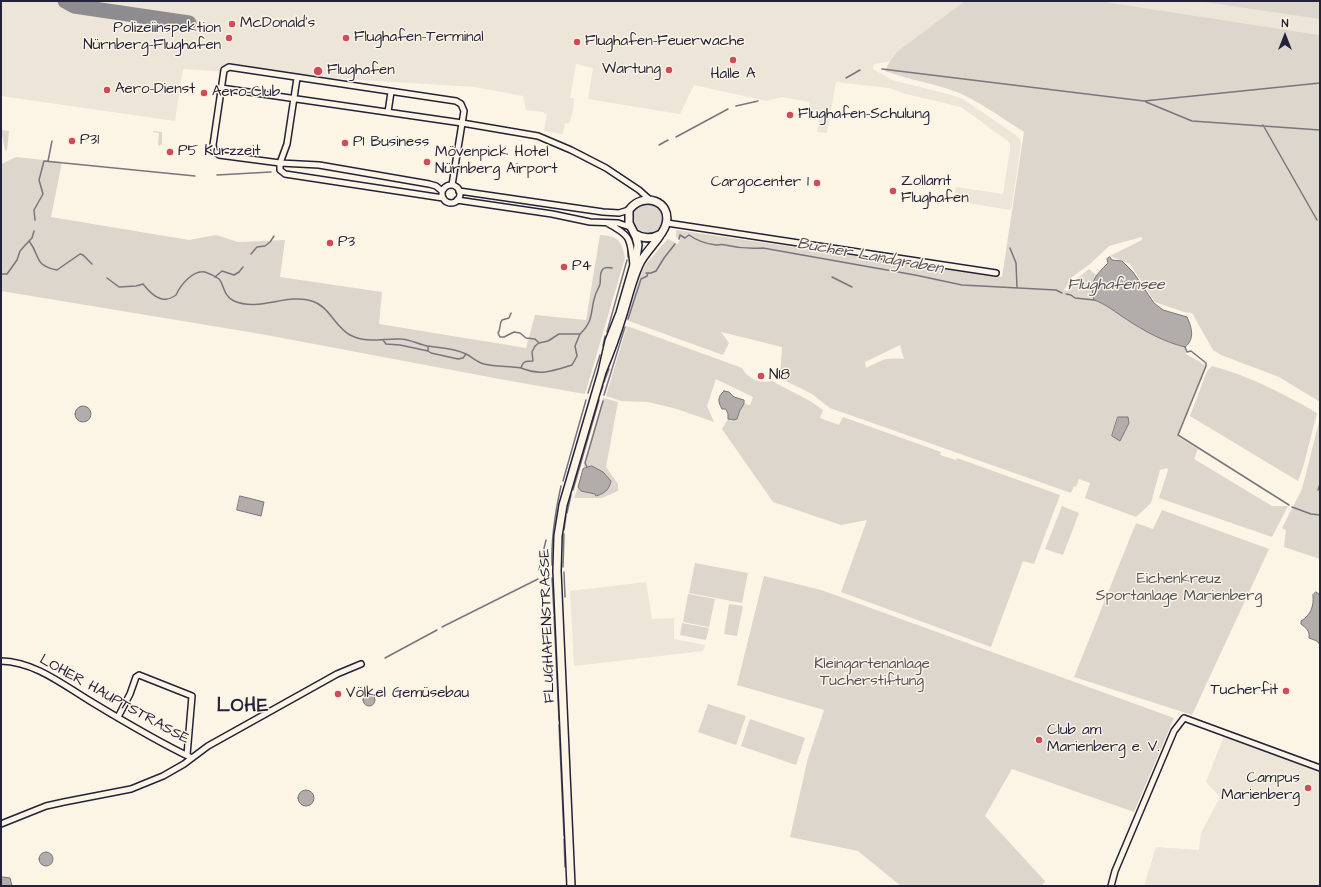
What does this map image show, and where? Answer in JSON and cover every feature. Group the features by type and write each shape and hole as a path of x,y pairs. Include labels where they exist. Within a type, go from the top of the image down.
{"main road":[{"path":"630,227 628,220 630,210 637,202 649,199 658,202 664,208 667,223"},
{"name":"FLUGHAFENSTRASSE","path":"602,372 615,339 638,267 646,253 665,229 667,223"},
{"name":"FLUGHAFENSTRASSE","path":"571,886 558,571 558,536 565,498 602,372 609,342 619,317 638,249 635,234 630,227"},
{"path":"635,234 647,238 656,237 661,233"}],"street":[{"path":"443,198 442,191 436,186 429,184 319,165 280,163 224,156 219,154 214,150 215,133 224,70 230,67 456,101 463,107 462,123 452,185"},
{"path":"280,163 287,144 297,78"},
{"path":"221,88 462,123 538,136 571,150 606,168 639,190 649,199"},
{"path":"388,112 391,92"},
{"name":"FLUGHAFENSTRASSE","path":"280,163 280,170 285,174 443,198 449,203 453,203 458,200 552,214 590,222 618,223 630,227"},
{"path":"442,191 445,187 452,185 457,187 459,190 604,212 619,213 630,210"},
{"path":"458,200 460,196 459,190"},
{"name":"FLUGHAFENSTRASSE","path":"604,222 623,232 629,239 631,245 633,270"},
{"path":"667,223 996,273"},
{"name":"LOHER HAUPTSTRASSE","path":"1,661 16,662 39,670 160,743 192,758"},
{"path":"1,824 50,805 125,790 163,776 220,739 337,674 361,664"},
{"path":"118,717 130,694 136,677 139,676 192,696 186,755"},
{"path":"1111,886 1120,858 1154,775 1174,731 1184,718 1320,768"}],"shaded area":[{"path":"1,1 1320,1 1320,35 1116,4 910,58 874,64 873,69 892,80 963,99 1017,136 1021,144 1011,210 954,201 956,187 1003,194 1010,150 1010,144 1008,141 961,107 906,94 889,88 836,82 827,133 817,132 820,111 809,109 810,102 782,97 767,101 694,85 680,114 588,99 593,68 576,64 570,98 574,98 573,111 569,124 565,123 563,134 544,131 547,114 544,114 544,112 526,110 523,96 475,87 183,69 175,121 1,96"},
{"path":"646,582 652,619 674,618 674,639 705,645 703,651 574,666 570,591"},
{"path":"1224,736 1320,770 1320,886 1144,886 1156,847 1199,850 1201,833 1220,797 1206,782"}],"green space":[{"path":"965,1 1098,1 1320,35 1320,402 1279,377 1221,355 1213,350 1192,313 1184,312 1155,302 1130,264 1110,256 1142,240 1142,237 1109,246 1090,264 1072,277 1064,290 1068,291 1074,281 1089,269 1096,275 1091,289 1094,300 1154,336 1185,347 1186,354 1207,366 1178,437 1198,449 1194,459 1272,506 1288,506 1272,537 1159,498 1168,470 1167,468 1160,470 1151,503 1136,517 1085,498 1090,483 1079,479 1076,487 1074,486 1071,493 830,408 812,394 780,378 782,347 721,332 729,343 723,355 626,320 640,275 646,264 668,239 678,244 680,240 676,237 676,230 1002,277 1024,132 983,105 957,92 885,71 897,52","holes":["900,345 904,359 892,358 866,368 865,362","1118,417 1129,423 1120,441 1112,436"]},
{"path":"1198,1 1320,1 1320,19"},
{"path":"1,130 9,131 7,151 5,150"},
{"path":"153,131 162,132 162,143 160,146 158,145 159,133"},
{"path":"16,157 62,162 51,217 189,240 216,235 238,242 285,240 280,277 382,292 379,324 526,348 535,315 586,320 600,235 618,240 621,244 625,258 585,394 261,334 1,291 1,164"},
{"path":"648,203 659,209 663,218 663,223 660,228 651,236 633,231 631,213 637,206"},
{"path":"627,326 742,368 751,378 755,380 763,382 772,381 810,401 823,410 820,418 839,425 843,417 941,452 940,455 956,460 957,458 1060,495 1034,564 1023,561 991,647 841,592 867,520 841,525 773,502 722,429 728,419 731,421 737,419 744,404 750,405 753,397 716,379 707,406 714,422 677,409 648,402 621,401 606,396"},
{"path":"1212,366 1266,386 1317,413 1304,464 1298,481 1190,416 1207,371"},
{"path":"603,398 618,402 606,467 618,484 618,491 602,498 574,498 578,487 581,491 595,494 587,467 583,469"},
{"path":"1320,418 1320,559 1284,547 1286,530 1282,528 1302,489"},
{"path":"1062,506 1079,513 1063,555 1045,549"},
{"name":"Eichenkreuz Sportanlage Marienberg","path":"1162,510 1269,549 1192,715 1074,677 1136,523 1153,529"},
{"path":"695,563 748,573 742,603 689,593"},
{"name":"Kleingartenanlage Tucherstiftung","path":"764,576 821,590 1174,718 1134,812 1012,769 985,816 1045,881 1042,886 901,886 858,851 790,837 808,758 824,710 737,685"},
{"path":"688,594 715,599 709,627 683,622"},
{"path":"729,604 743,606 737,636 724,634"},
{"path":"682,623 709,628 706,640 680,635"},
{"path":"708,704 746,716 736,745 698,732"},
{"path":"750,719 805,738 796,765 741,746"}],"water":[{"name":"Flughafensee","path":"1110,257 1112,260 1122,261 1133,272 1154,303 1163,310 1187,317 1192,333 1188,344 1185,347 1154,336 1094,300 1092,288 1093,283 1100,271 1108,263 1107,259"},
{"path":"724,391 729,392 734,397 744,400 744,404 737,419 728,419 726,409 722,409 719,402 719,397"},
{"path":"80,406 86,406 91,411 89,420 86,422 80,422 75,417 75,411"},
{"path":"1118,417 1128,417 1129,423 1120,441 1112,436"},
{"path":"592,466 603,472 611,481 606,491 596,496 595,494 581,491 578,487 583,469"},
{"path":"240,496 264,502 261,516 237,510"},
{"path":"1316,592 1320,595 1320,645 1317,641 1309,638 1306,628 1301,624 1301,621 1311,610 1313,595"},
{"path":"367,694 371,694 375,700 371,706 367,706 363,702 363,698"},
{"path":"306,790 313,795 314,798 309,805 306,806 299,801 298,798 303,791"},
{"path":"43,852 49,852 53,856 53,862 49,866 43,866 39,862 39,856"},
{"path":"1,878 10,878 12,886 1,886"}],"waterway":[{"path":"882,69 1144,101 1320,83"},
{"path":"846,78 860,70"},
{"path":"736,106 758,101"},
{"path":"1146,102 1192,121 1320,130"},
{"path":"676,137 728,109"},
{"path":"1263,125 1317,220"},
{"path":"659,145 668,140"},
{"path":"48,161 52,141"},
{"name":"Bucher Landgraben","path":"35,220 34,210 43,194 39,180 44,161 195,176"},
{"name":"Bucher Landgraben","path":"217,175 271,172"},
{"name":"Bucher Landgraben","path":"29,241 32,238 34,231"},
{"name":"Bucher Landgraben","path":"679,239 680,235 685,238 689,235 705,243 744,248 763,248 915,275 962,285 1056,290 1062,293"},
{"path":"251,254 257,247 265,246 274,236"},
{"path":"1,274 7,274 17,260 20,251 29,241 33,246 38,259 49,268 57,270 80,254 92,264"},
{"name":"Bucher Landgraben","path":"646,273 656,271 675,244"},
{"path":"628,248 628,257"},
{"path":"1010,248 1016,263 1017,287"},
{"path":"607,332 627,260"},
{"path":"215,277 222,271 234,275 243,267"},
{"name":"Bucher Landgraben","path":"107,278 119,287 143,284 156,297 167,299 176,295 184,283 196,273 205,272 219,279 230,299 234,301 253,305 293,299 312,301 323,307 340,327 356,338 369,340 404,339 427,346 457,350 484,364 521,368 525,362 533,361 532,352 535,346 539,343 548,341 559,334 580,334 588,325 590,320 593,302 600,284 602,271 604,268 612,268"},
{"path":"628,319 641,279 647,276 648,273"},
{"path":"832,277 852,287"},
{"name":"Bucher Landgraben","path":"1066,294 1075,298 1094,300"},
{"path":"511,313 509,318 502,320 501,322 498,333 500,337 504,337 514,332 520,333 526,338 535,339 539,343"},
{"path":"604,395 625,327"},
{"name":"Bucher Landgraben","path":"521,368 535,372 547,372 572,365 577,356 575,346 580,334"},
{"path":"603,346 605,336"},
{"name":"Bucher Landgraben","path":"383,340 386,344 400,345 428,351"},
{"name":"Bucher Landgraben","path":"428,346 428,351 431,353 458,359 463,358 466,354"},
{"name":"Bucher Landgraben","path":"1185,347 1187,352 1191,351 1206,363 1206,366 1178,435 1289,505"},
{"path":"588,393 600,355"},
{"path":"604,382 609,369"},
{"path":"600,394 603,386"},
{"path":"563,481 586,400"},
{"path":"573,490 599,400"},
{"path":"587,467 585,463 603,401"},
{"path":"1318,490 1320,484"},
{"path":"552,565 554,526 561,486"},
{"path":"567,513 571,495"},
{"name":"Bucher Landgraben","path":"1292,507 1311,514 1320,515"},
{"path":"564,530 566,516"},
{"path":"563,567 564,534"},
{"path":"539,570 546,540"},
{"path":"564,572 565,597"},
{"path":"552,578 554,614"},
{"path":"442,627 538,579"},
{"path":"554,616 559,720"},
{"path":"385,658 437,630"},
{"path":"559,725 564,836"},
{"path":"564,839 565,867"}],"taxiway":[{"path":"65,1 74,6 189,23"}],"place":[{"name":"McDonald's","path":"232,24"},
{"name":"Polizeiinspektion Nürnberg-Flughafen","path":"229,38"},
{"name":"Flughafen-Terminal","path":"346,38"},
{"name":"Flughafen-Feuerwache","path":"577,42"},
{"name":"Halle A","path":"733,60"},
{"name":"Wartung","path":"669,70"},
{"name":"Flughafen","path":"318,71"},
{"name":"Aero-Dienst","path":"107,90"},
{"name":"Aero-Club","path":"204,93"},
{"name":"Flughafen-Schulung","path":"790,115"},
{"name":"P31","path":"72,141"},
{"name":"P1 Business","path":"345,143"},
{"name":"P5 Kurzzeit","path":"170,152"},
{"name":"Mövenpick Hotel Nürnberg Airport","path":"427,162"},
{"name":"Cargocenter 1","path":"817,183"},
{"name":"Zollamt Flughafen","path":"893,191"},
{"name":"P3","path":"330,243"},
{"name":"P4","path":"564,267"},
{"name":"N18","path":"761,376"},
{"name":"Tucherfit","path":"1286,691"},
{"name":"Völkel Gemüsebau","path":"338,694"},
{"name":"Club am Marienberg e. V.","path":"1039,740"},
{"name":"Campus Marienberg","path":"1308,788"}],"district":[{"name":"LOHE","path":"243,707"}]}
